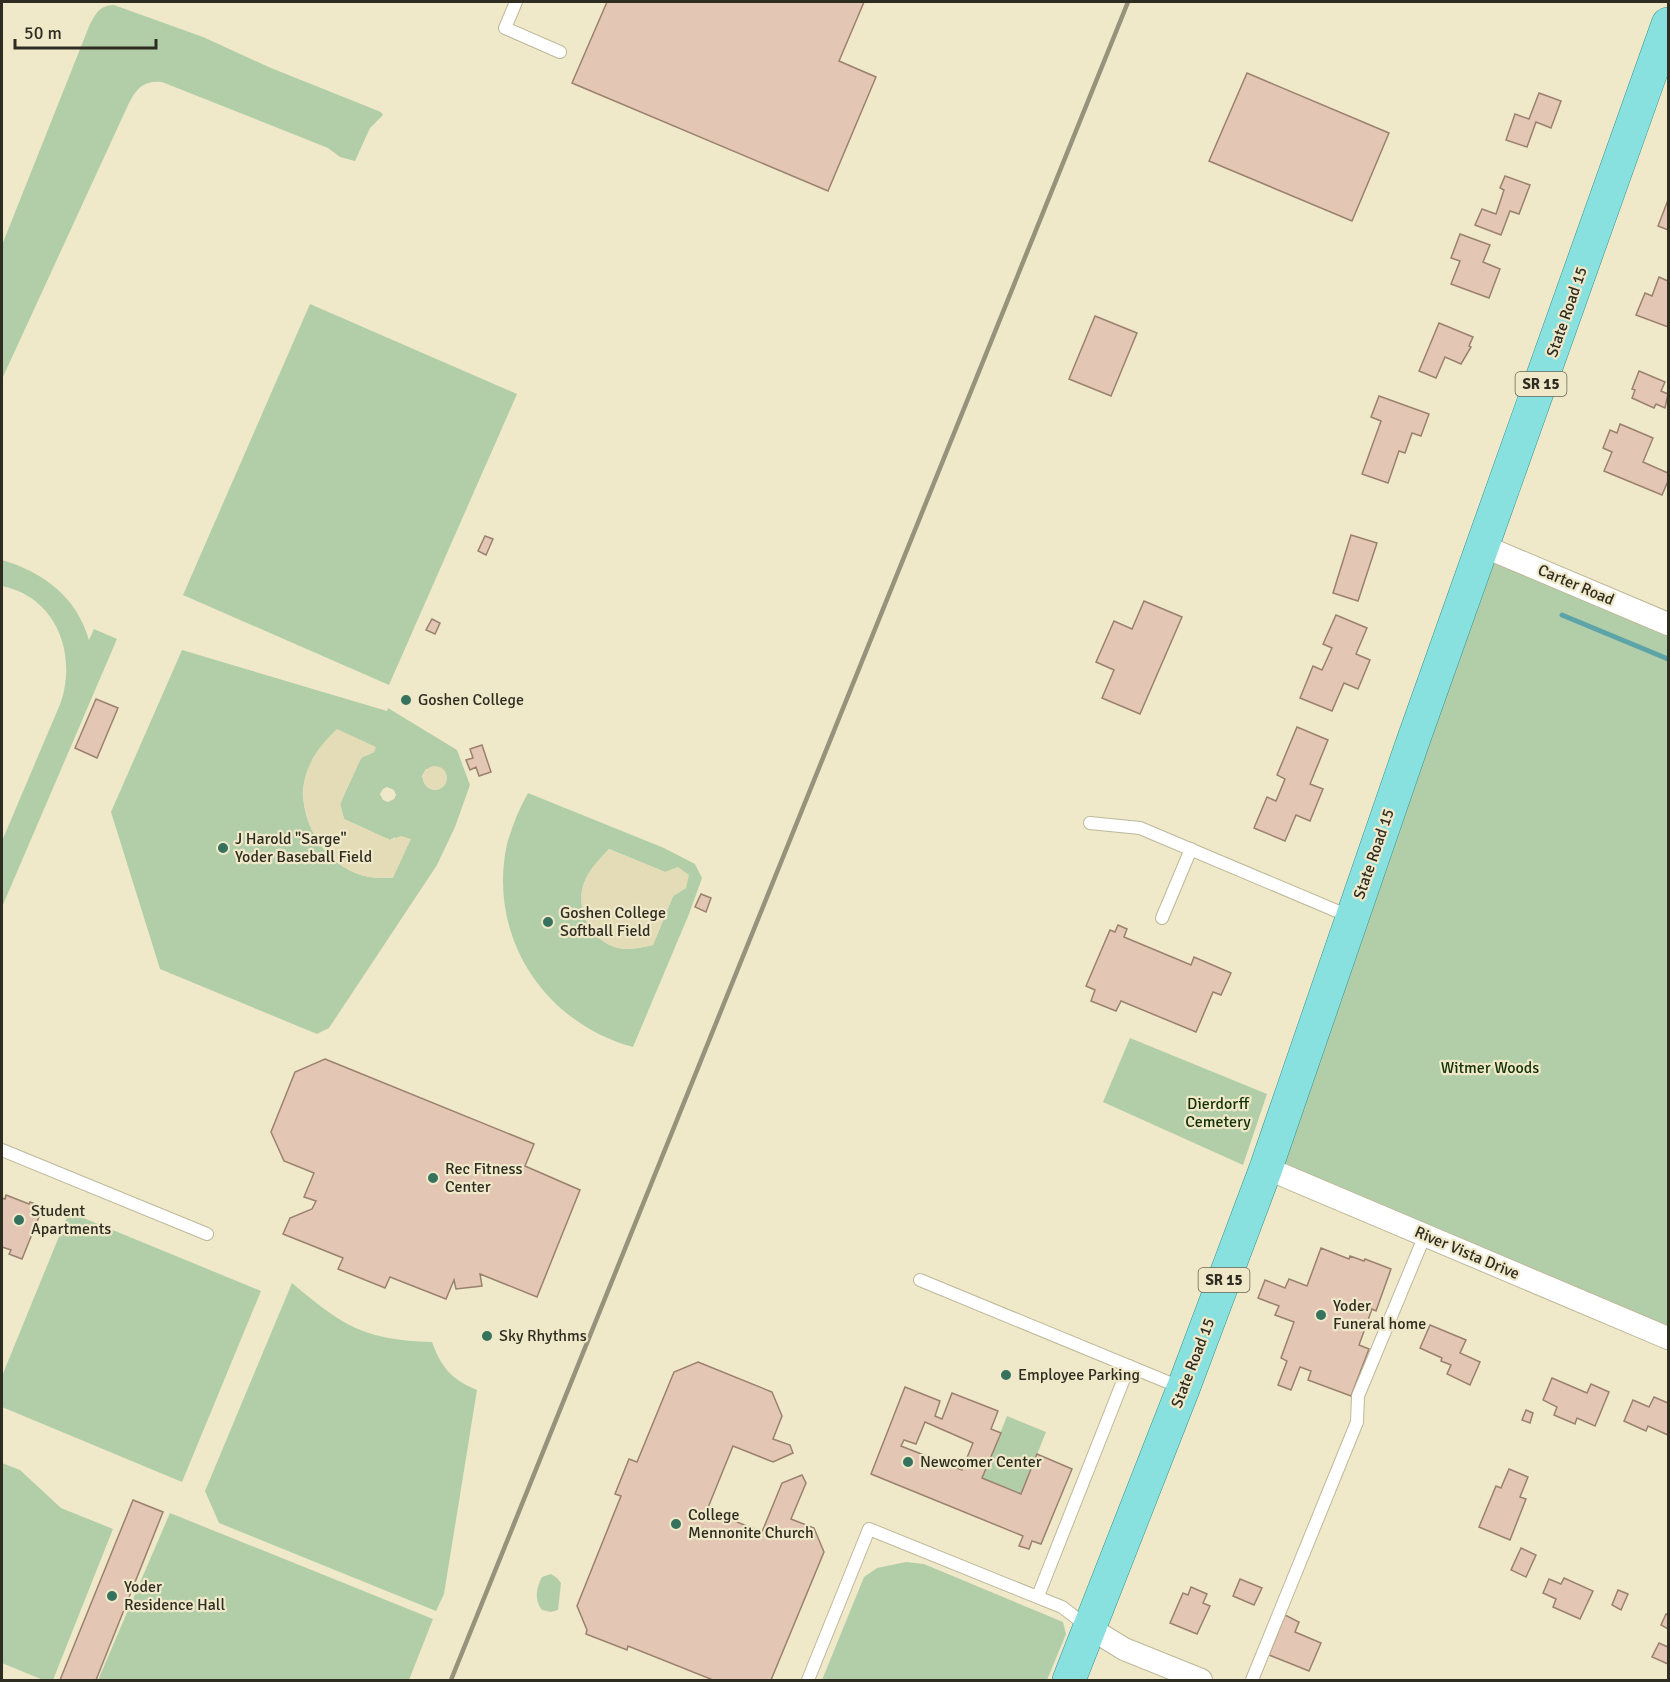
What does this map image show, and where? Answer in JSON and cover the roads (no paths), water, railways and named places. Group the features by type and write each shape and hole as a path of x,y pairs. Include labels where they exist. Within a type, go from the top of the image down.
{"main road":[{"name":"State Road 15","path":"1069,1680 1183,1389 1266,1168 1668,24"}],"street":[{"name":"Carter Road","path":"1483,546 1668,624"},
{"name":"River Vista Drive","path":"1266,1168 1668,1338"},
{"path":"1090,1628 1124,1649 1201,1680"}],"lane":[{"path":"516,2 505,28 560,52"},
{"path":"1090,823 1140,828 1352,918"},
{"path":"1162,918 1191,849"},
{"path":"2,1150 207,1234"},
{"path":"1252,1680 1357,1422 1358,1396 1425,1235"},
{"path":"920,1280 1183,1389"},
{"path":"1038,1596 1129,1366"},
{"path":"808,1680 868,1529 1038,1596 1062,1607 1090,1628"}],"waterway":[{"path":"1562,615 1668,659"}],"railway":[{"path":"451,1680 1128,2"}],"place":[{"name":"Goshen College","path":"406,700"},
{"name":"J Harold \"Sarge\" Yoder Baseball Field","path":"223,848"},
{"name":"Goshen College Softball Field","path":"548,922"},
{"name":"Rec Fitness Center","path":"433,1178"},
{"name":"Student Apartments","path":"19,1220"},
{"name":"Yoder Funeral home","path":"1321,1315"},
{"name":"Sky Rhythms","path":"487,1336"},
{"name":"Employee Parking","path":"1006,1375"},
{"name":"Newcomer Center","path":"908,1462"},
{"name":"College Mennonite Church","path":"676,1524"},
{"name":"Yoder Residence Hall","path":"112,1596"}],"park label":[{"name":"Witmer Woods","path":"1490,1068"},
{"name":"Dierdorff Cemetery","path":"1218,1113"}]}
